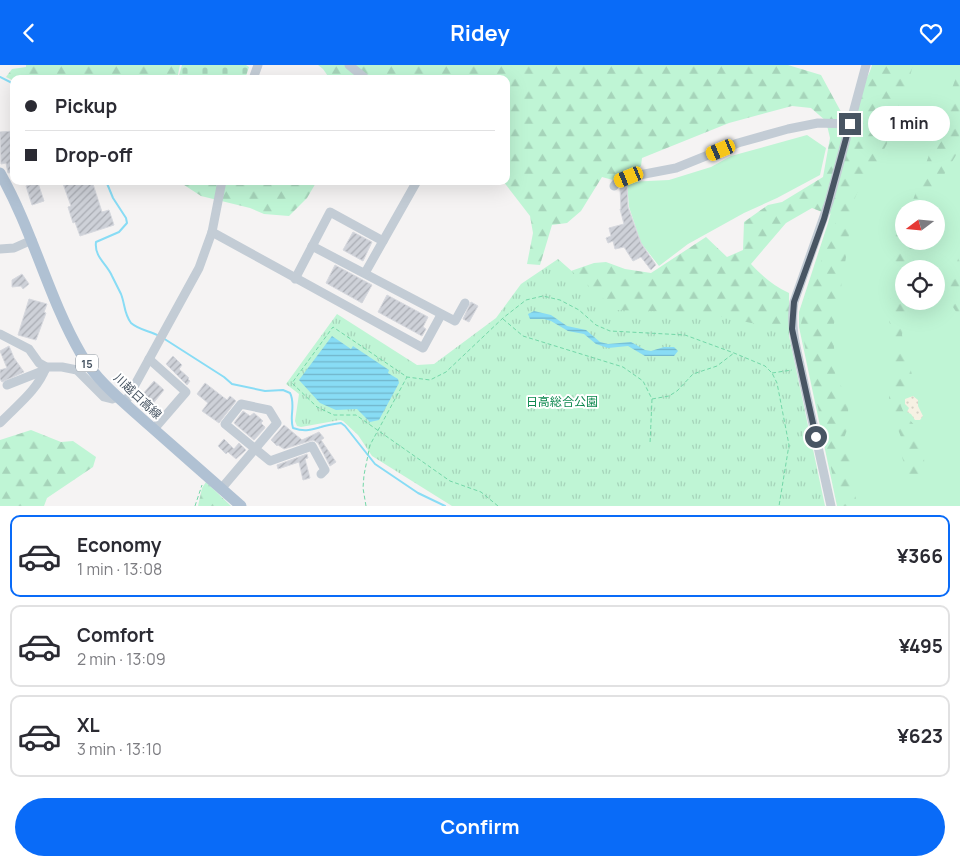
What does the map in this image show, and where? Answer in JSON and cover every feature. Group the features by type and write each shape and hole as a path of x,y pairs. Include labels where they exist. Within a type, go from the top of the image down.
{"main road":[{"name":"川越日高線","path":"0,173 32,241 69,330 94,373 121,400 241,506"}],"street":[{"path":"349,65 361,75"},
{"path":"832,506 792,329 794,302 826,210 866,65"},
{"path":"614,186 617,182 629,177 676,168 738,143 788,129 818,123 850,124"},
{"path":"7,385 45,369 62,367 77,370 104,397 121,400 149,359 199,267 212,232 221,185"},
{"path":"365,273 415,185"},
{"path":"295,279 330,212 383,241"},
{"path":"212,232 423,348 441,315"},
{"path":"0,249 14,248 32,241"},
{"path":"312,246 455,321 465,303"},
{"path":"0,333 29,349 45,369"},
{"path":"77,370 78,359 82,355"},
{"path":"149,359 186,391 154,429"},
{"path":"0,423 42,379 45,369"},
{"path":"221,489 254,449 277,423 268,410 241,404 225,424 254,449 270,461 312,447 326,471 321,474"}],"path":[{"path":"498,506 481,492 450,481 356,415 334,415 317,407 292,383 333,327 408,377 430,380 446,372 526,300 542,296 560,300 579,310 596,325 610,331 685,335 734,353 765,366 772,373 777,383 789,445 779,506"},
{"path":"503,319 523,336 623,367 643,381 652,399 650,444"},
{"path":"652,399 669,396 677,391 693,374 716,366 734,353"},
{"path":"772,373 800,368"},
{"path":"366,506 363,489 370,445 408,377"},
{"path":"195,506 205,475"}],"green space":[{"path":"26,65 180,65 178,75 10,75 10,79 6,77 12,69 26,67"},
{"path":"182,65 246,65 249,67 246,75 179,75"},
{"path":"318,65 788,65 821,75 846,121 873,65 913,65 906,91 900,99 893,132 876,165 871,171 862,176 854,200 854,224 844,248 846,257 839,300 840,315 835,319 831,336 834,346 835,373 849,397 847,430 844,438 852,458 848,470 856,498 854,506 840,506 838,501 801,324 823,256 832,237 838,213 827,214 812,208 786,223 751,264 769,281 789,293 789,356 656,506 565,273 594,263 606,262 625,269 651,273 706,237 727,257 743,250 744,222 768,205 782,202 823,177 830,138 826,121 811,108 792,106 729,123 642,158 641,166 613,180 602,177 581,211 567,223 552,225 540,265 527,264 533,233 530,216 506,185 510,185 510,75 327,75"},
{"path":"872,65 960,65 960,506 837,506 799,327 799,312 828,223"},
{"path":"960,70 960,132 958,152 939,183 932,200 913,200 929,155 935,146 941,142 949,97"},
{"path":"807,135 826,148 820,175 744,213 688,244 659,266 641,243 629,207 627,182 669,180 711,167 731,156"},
{"path":"184,185 315,185 307,198 289,216 264,214 250,208 201,196"},
{"path":"895,237 895,250 916,250 914,260 895,260 895,310 907,310 902,335 912,375 911,387 905,393 901,404 905,414 918,429 915,437 922,448 924,459 924,468 913,480 908,476 902,457 901,437 895,422 894,412 889,403 889,392 894,371 892,330 889,321 892,312 890,303 894,277 891,255"},
{"path":"960,252 959,315 953,308 950,300 950,284"},
{"name":"日高総合公園","path":"558,259 616,310 705,313 788,331 825,506 452,506 372,456 358,435 343,421 297,426 295,421 299,394 286,384 337,314 417,365 434,364 496,318 521,284"},
{"path":"31,430 61,442 73,441 96,457 93,467 47,498 44,506 0,506 0,440"},
{"path":"206,482 231,506 198,506 202,488"}],"sand":[{"path":"913,396 918,400 918,406 923,416 920,420 915,420 907,412 909,408 905,404 905,399"}],"water":[{"path":"534,311 551,315 567,326 586,330 600,342 608,344 631,342 645,350 651,351 664,347 674,347 678,351 674,356 645,356 628,346 608,348 596,344 584,334 568,331 551,321 530,319 528,314"},
{"path":"332,336 351,349 353,346 389,370 388,373 398,379 399,383 379,420 370,422 357,409 336,410 320,403 299,380"}],"building":[{"path":"10,131 10,173 8,173 6,163 1,164 0,132"},
{"path":"39,185 44,201 32,205 26,186"},
{"path":"63,185 93,185 102,212 109,210 114,225 80,236 68,207 71,206"},
{"path":"627,186 628,207 641,243 656,265 651,270 641,257 633,261 624,247 615,249 613,241 608,243 606,238 611,236 609,228 624,224 620,209 620,188"},
{"path":"353,232 372,242 363,261 343,250"},
{"path":"335,265 372,285 362,303 326,283"},
{"path":"22,274 29,284 23,289 21,286 12,287 12,280"},
{"path":"387,295 428,317 423,327 426,329 422,336 378,312"},
{"path":"29,299 47,304 44,312 46,313 36,340 18,335"},
{"path":"471,302 478,306 469,322 463,319"},
{"path":"9,346 14,358 24,372 2,382 0,370 7,368 0,351"},
{"path":"173,356 182,365 179,369 189,378 190,381 187,385 166,364"},
{"path":"154,381 164,390 147,411 144,411 136,402"},
{"path":"205,383 227,400 230,396 236,401 219,423 202,411 208,403 197,394"},
{"path":"243,411 250,416 254,413 263,421 261,423 265,427 254,440 234,423"},
{"path":"284,425 302,440 319,432 324,438 321,440 336,462 330,466 318,443 313,440 284,449 277,446 271,440"},
{"path":"224,439 234,449 239,443 246,450 236,459 228,452 226,454 218,446"},
{"path":"307,454 308,458 305,459 310,478 303,480 299,462 278,469 277,465"}],"waterway":[{"path":"0,77 10,82"},
{"path":"108,185 127,223 119,232 96,242 97,252 121,294 131,323 159,336"},
{"path":"163,338 232,384 265,391 283,390 290,393 292,397 293,428 307,430 341,423 375,464 418,493 445,506"}],"route":[{"path":"816,437 792,329 792,315 799,285 824,219 850,124"}]}
